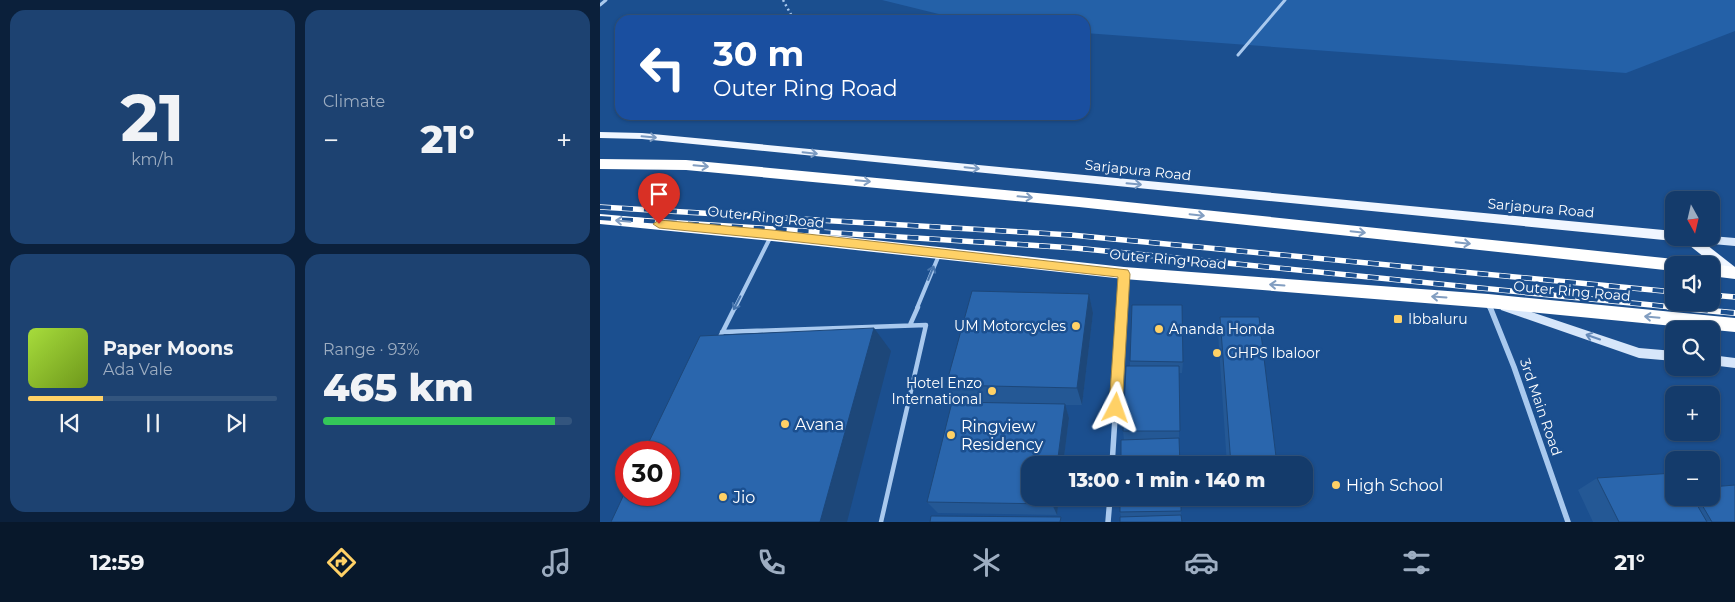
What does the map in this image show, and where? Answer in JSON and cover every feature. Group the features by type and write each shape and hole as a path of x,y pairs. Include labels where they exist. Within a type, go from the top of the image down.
{"highway":[{"path":"600,164 686,165 1079,202 1665,264"},
{"name":"Outer Ring Road","path":"600,219 772,234 1124,274 1488,301 1735,325"},
{"path":"1720,271 1734,272"}],"main road":[{"name":"Sarjapura Road","path":"600,135 642,136 1665,235"},
{"path":"1699,246 1734,272"}],"street":[{"path":"1720,241 1735,242"},
{"path":"1113,456 1124,274"},
{"path":"1488,301 1639,353 1665,355"},
{"name":"3rd Main Road","path":"1488,301 1514,368 1568,522"},
{"path":"1720,361 1735,362"},
{"path":"1108,522 1109,506"}],"lane":[{"path":"600,5 606,0"},
{"path":"1238,55 1285,0"},
{"path":"718,341 772,234"},
{"path":"910,325 940,253"},
{"path":"722,332 926,325 881,522"}],"path":[{"path":"782,0 791,15"}],"shaded area":[{"path":"882,0 1735,0 1735,31 1626,73 1090,33 1090,15 943,15"}],"building":[{"path":"972,291 1089,294 1077,388 946,385"},
{"path":"1132,305 1182,305 1183,362 1130,361"},
{"path":"1220,317 1259,317 1276,456 1230,456"},
{"name":"Avana","path":"874,328 820,522 611,522 618,506 680,506 680,441 649,441 700,336"},
{"path":"1126,366 1179,366 1180,431 1123,431"},
{"path":"952,402 1065,404 1058,456 1021,456 1021,504 927,502"},
{"path":"1179,438 1180,456 1121,456 1121,440"},
{"path":"1665,474 1665,506 1698,506 1707,522 1619,522 1597,478"},
{"path":"1735,485 1735,522 1712,522 1703,506 1720,506 1720,486"},
{"path":"1120,506 1181,506 1181,511 1120,512"},
{"path":"1181,515 1182,522 1120,522 1120,517"},
{"path":"931,516 1061,517 1060,522 930,522"}],"railway":[{"path":"600,207 1071,235 1665,291"},
{"path":"600,218 1075,248 1665,306"},
{"path":"1720,296 1735,297"},
{"path":"1713,311 1735,313"}],"place":[{"name":"Ibbaluru","path":"1398,319"},
{"name":"UM Motorcycles","path":"1076,326"},
{"name":"Ananda Honda","path":"1159,329"},
{"name":"GHPS Ibaloor","path":"1217,353"},
{"name":"Hotel Enzo International","path":"992,391"},
{"name":"Avana","path":"785,424"},
{"name":"Ringview Residency","path":"951,435"},
{"name":"High School","path":"1336,485"},
{"name":"Jio","path":"723,497"}],"route":[{"path":"659,224 772,234 1124,274 1116,408"}]}
